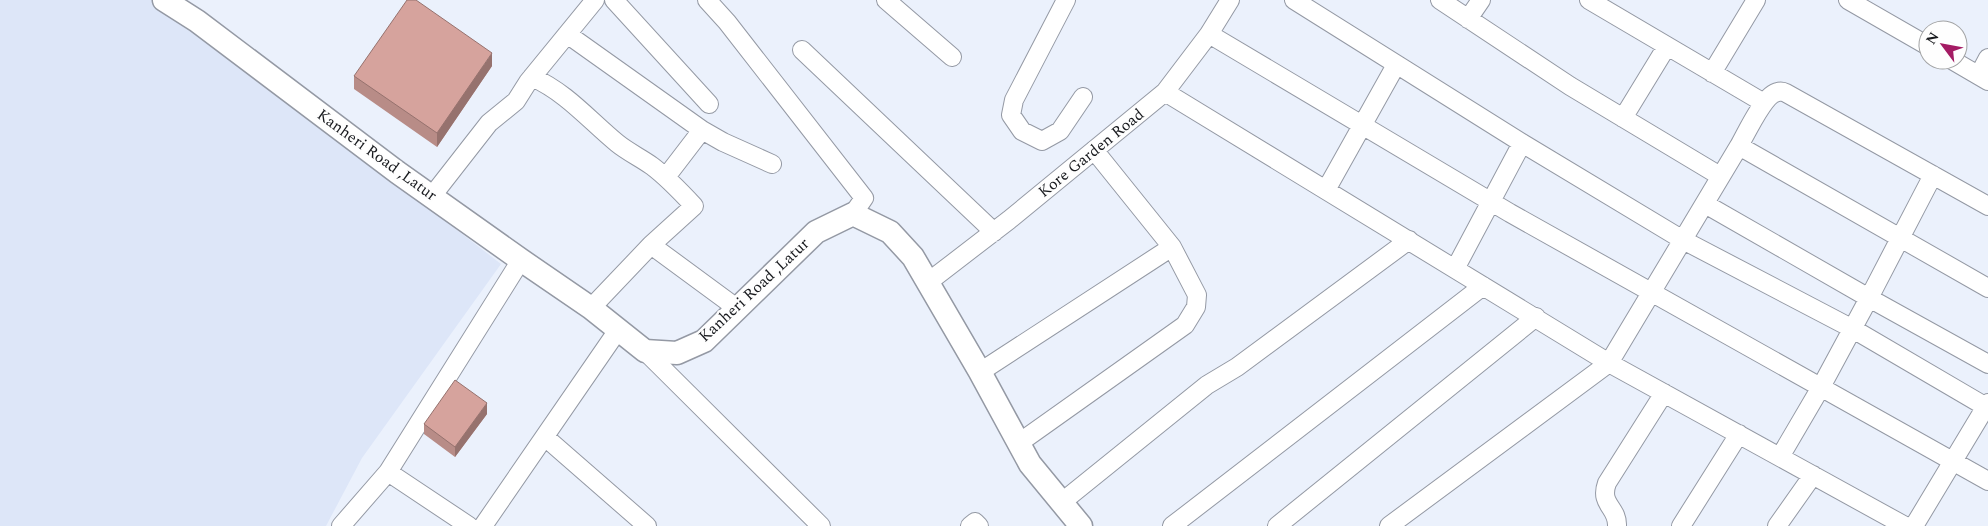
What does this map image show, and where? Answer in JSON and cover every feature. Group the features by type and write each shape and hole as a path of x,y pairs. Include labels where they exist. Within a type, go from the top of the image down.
{"street":[{"name":"Kanheri Road ,Latur","path":"164,0 196,21 432,196 591,308 645,351 677,353 704,341 816,232 853,214"},
{"path":"432,196 489,122 516,101 532,77 595,0"},
{"path":"614,0 709,104"},
{"path":"707,0 727,22 864,198 853,214 890,232 913,257 980,372 1030,464 1081,526"},
{"path":"886,0 952,57"},
{"name":"Kore Garden Road","path":"927,283 994,232 1165,92 1209,34 1230,0"},
{"path":"1294,0 1522,143 1683,240 1853,329 1987,406 1914,526"},
{"path":"1440,0 1570,86 1720,176"},
{"path":"1468,19 1481,0"},
{"path":"1589,0 1764,103"},
{"path":"1712,73 1756,0"},
{"path":"1848,0 1918,40"},
{"path":"1059,3 1014,100 1011,115 1022,131 1042,141 1060,131 1083,97"},
{"path":"566,34 702,130 723,142 772,164"},
{"path":"1209,34 1490,201 1988,481"},
{"path":"1624,118 1667,46"},
{"path":"802,50 994,232"},
{"path":"1968,69 1983,78 1988,58"},
{"path":"1326,190 1396,65"},
{"path":"532,77 547,84 571,100 618,144 666,177 694,206 650,244 591,308"},
{"path":"1165,92 1609,362 1813,475 1880,520 1905,526"},
{"path":"1389,526 1609,362 1764,103 1771,95 1778,92 1786,93 1988,206"},
{"path":"666,177 702,130"},
{"path":"1455,269 1522,143"},
{"path":"1739,146 1988,288"},
{"path":"1019,443 1185,325 1196,307 1197,295 1172,247 1094,150"},
{"path":"1780,457 1853,329 1933,175"},
{"path":"1705,204 1988,364"},
{"path":"1062,502 1208,385 1237,367 1409,240"},
{"path":"650,244 738,309"},
{"path":"980,372 1172,247"},
{"path":"341,526 388,472 521,260"},
{"path":"1172,526 1483,286"},
{"path":"1278,526 1536,318"},
{"path":"483,526 618,330"},
{"path":"645,351 821,526"},
{"path":"1617,526 1616,516 1604,496 1607,482 1664,393"},
{"path":"1680,526 1738,434"},
{"path":"545,436 647,526"},
{"path":"388,472 469,526"},
{"path":"1777,526 1813,475"},
{"path":"970,526 975,522 979,526"}],"shaded area":[{"path":"0,0 160,0 501,264 362,458 326,526 0,526"}],"building":[{"path":"407,0 416,0 492,53 437,133 354,76"},
{"path":"455,380 487,403 455,447 424,424"}]}
